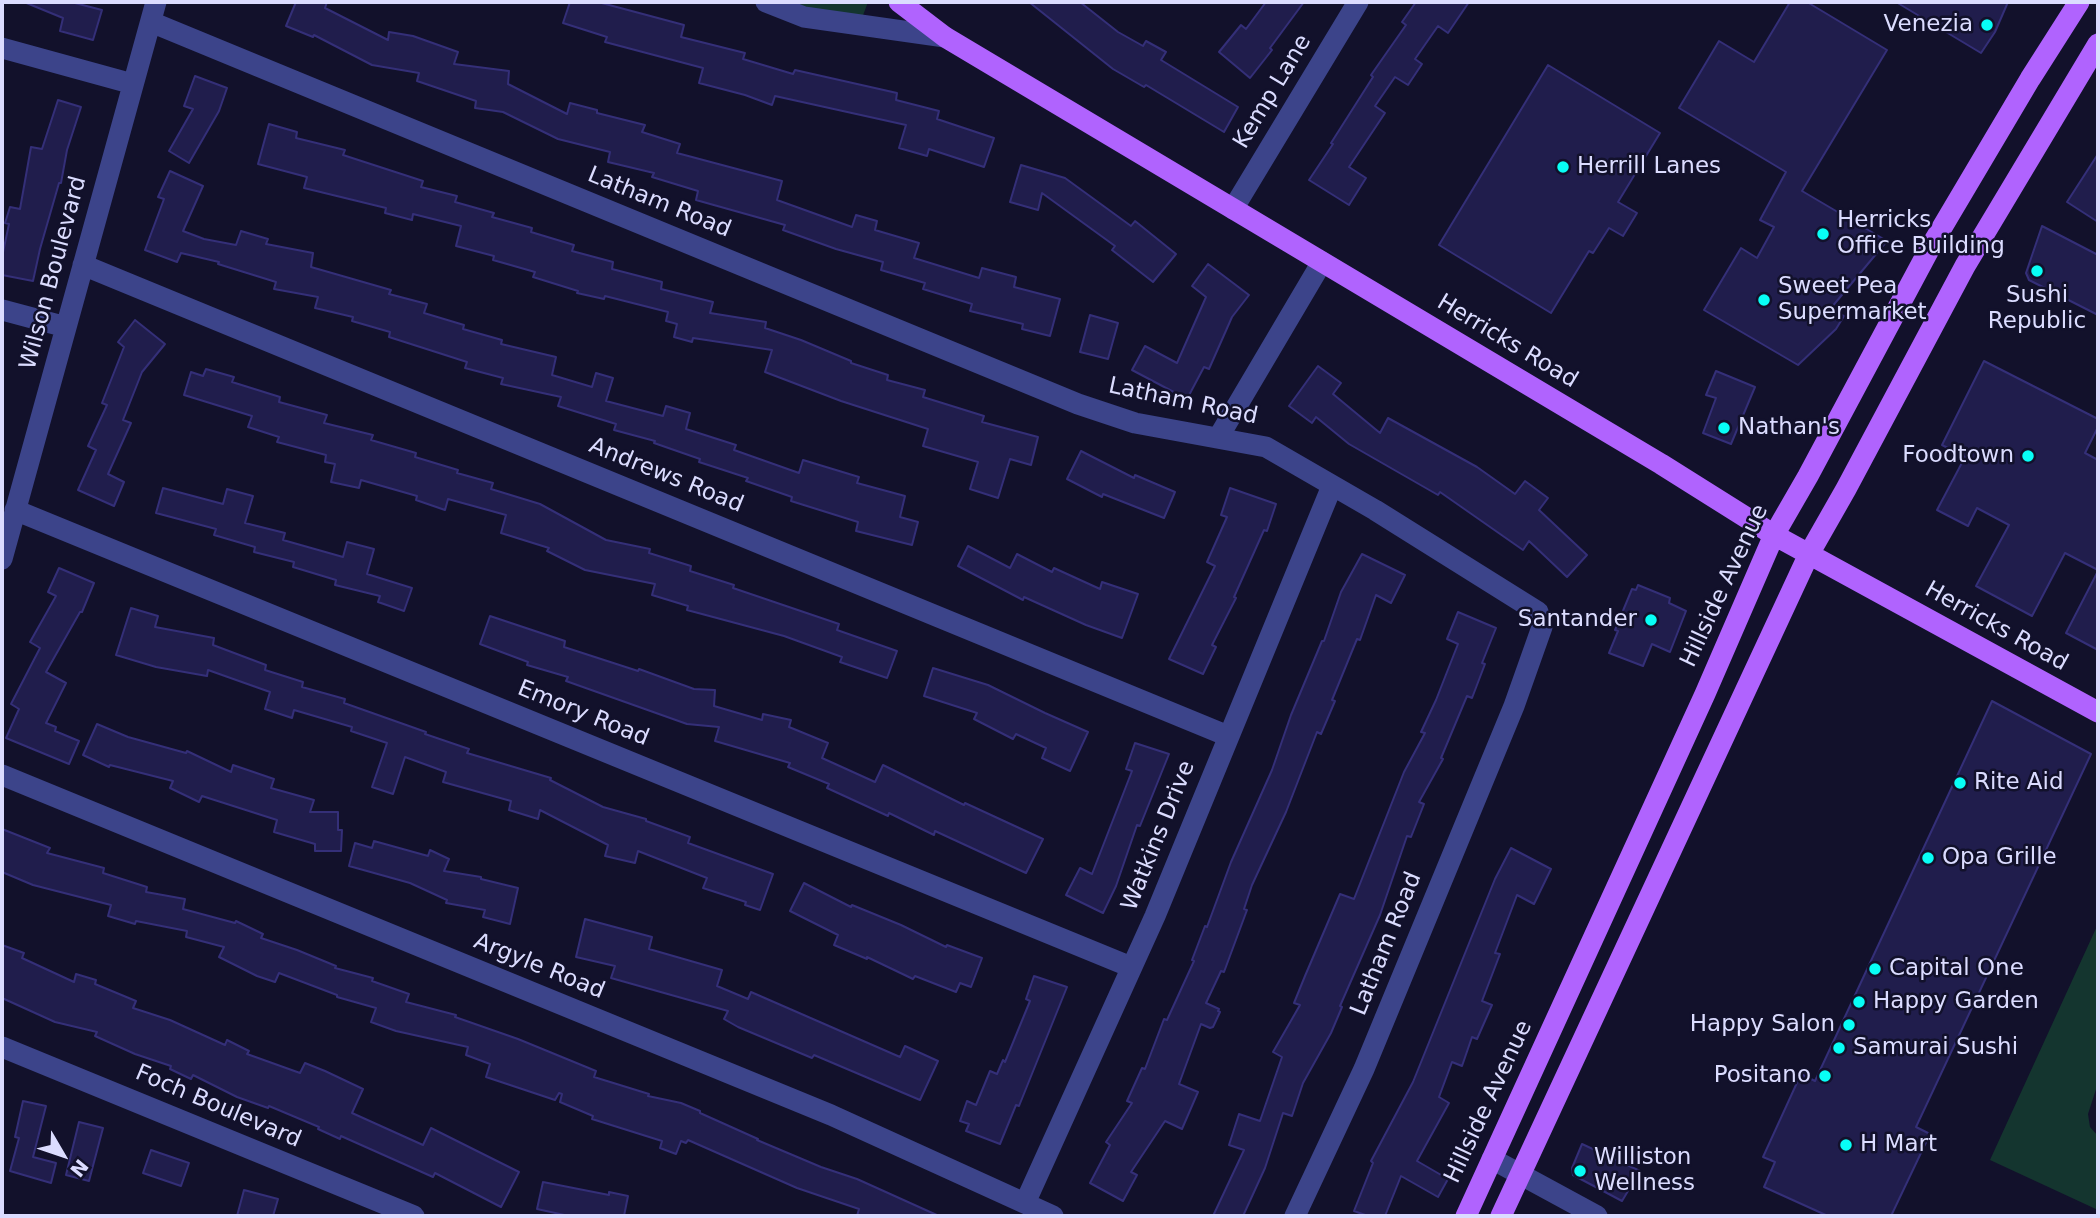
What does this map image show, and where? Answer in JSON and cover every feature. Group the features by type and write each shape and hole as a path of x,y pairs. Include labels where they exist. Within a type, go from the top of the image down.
{"main road":[{"name":"Herricks Road","path":"899,2 945,37 1711,494 1774,535 2098,712"},
{"name":"Hillside Avenue","path":"1466,1216 1705,694 1774,535 1931,246 2029,79 2079,2"},
{"path":"1501,1216 1809,554 1965,266 2098,44"}],"street":[{"path":"766,2 804,17 945,37"},
{"name":"Kemp Lane","path":"1233,209 1358,2"},
{"name":"Wilson Boulevard","path":"2,559 154,12"},
{"name":"Latham Road","path":"154,12 1078,404 1135,423 1266,447 1538,612 1542,627 1509,719 1364,1069 1295,1216"},
{"path":"2,48 133,84"},
{"path":"1218,438 1322,262"},
{"name":"Andrews Road","path":"83,265 1228,736"},
{"path":"2,310 66,327"},
{"name":"Watkins Drive","path":"1025,1203 1155,916 1332,486"},
{"name":"Emory Road","path":"15,510 1131,967"},
{"name":"Argyle Road","path":"2,775 831,1115 1053,1216"},
{"name":"Foch Boulevard","path":"2,1047 414,1216"},
{"path":"1492,1159 1597,1216"}],"green space":[{"path":"786,2 868,2 862,18 806,10"},
{"path":"2098,924 2098,1083 2088,1114 2090,1127 2098,1136 2098,1210 1990,1160"}],"building":[{"path":"24,2 71,2 102,10 93,40 60,31 63,18"},
{"path":"296,2 327,2 325,8 388,40 389,32 413,36 458,52 454,64 509,71 508,84 567,114 570,103 597,110 597,113 645,125 642,132 680,144 677,153 782,181 777,200 852,227 856,215 877,221 875,230 919,243 914,258 979,278 982,268 1016,277 1014,287 1060,299 1050,336 1022,329 1023,324 970,311 972,304 923,289 925,283 881,270 883,262 783,230 785,225 696,200 698,191 652,177 654,173 608,162 610,152 558,139 503,112 475,108 476,101 417,81 419,73 372,65 314,35 313,37 286,26"},
{"path":"570,2 598,2 684,25 681,37 745,53 743,59 793,74 795,70 897,93 896,100 939,111 937,119 994,138 984,167 929,149 927,156 899,148 906,125 775,96 772,105 699,83 703,68 605,42 607,37 563,23"},
{"path":"1029,2 1080,2 1118,32 1143,46 1146,41 1166,52 1161,60 1238,107 1224,132 1146,85 1144,87 1113,69"},
{"path":"1266,2 1304,2 1250,78 1219,52 1241,25 1246,29"},
{"path":"1416,2 1469,2 1448,33 1438,26 1415,59 1422,64 1408,85 1395,77 1375,106 1385,113 1349,167 1366,178 1349,205 1309,180 1373,77 1371,75 1406,25 1402,22"},
{"path":"1790,2 1807,2 1887,50 1802,191 1887,241 1831,308 1844,316 1836,329 1798,365 1704,310 1741,248 1757,258 1774,227 1760,220 1786,172 1679,108 1719,41 1754,62"},
{"path":"1896,2 2008,2 1995,32 1981,53"},
{"name":"Herrill Lanes","path":"1548,65 1660,133 1618,202 1637,213 1623,236 1609,228 1593,253 1589,251 1551,313 1439,245"},
{"path":"195,76 227,88 219,111 189,163 169,151 193,109 184,106"},
{"path":"58,100 81,107 33,281 2,275 2,257 9,224 5,223 10,207 20,209 31,147 42,149"},
{"path":"269,124 297,132 296,138 345,150 343,155 423,181 421,187 457,196 455,202 494,213 492,217 532,228 531,232 574,245 572,251 613,262 612,269 662,282 661,289 713,302 710,313 766,322 765,328 888,375 887,380 925,390 923,397 984,416 982,422 1038,437 1031,465 1010,459 998,498 970,489 978,462 923,446 928,429 841,401 765,372 772,350 693,338 692,342 674,337 677,324 666,321 668,312 605,296 604,299 577,293 578,291 533,277 535,272 493,260 494,256 456,246 461,226 413,214 412,220 385,213 386,208 304,188 307,177 258,164"},
{"path":"2098,154 2098,222 2067,202"},
{"path":"1021,165 1065,178 1131,226 1135,221 1176,254 1153,282 1112,250 1115,246 1042,193 1038,210 1010,202"},
{"path":"170,171 203,186 183,231 204,239 236,245 241,231 268,239 266,244 313,253 311,267 391,290 389,294 427,304 424,313 464,325 463,329 502,340 501,344 556,357 552,375 592,387 596,373 613,378 606,401 663,416 666,406 690,413 686,429 736,445 734,450 799,473 803,460 859,477 857,483 905,496 900,517 918,522 912,545 856,531 858,522 791,501 792,497 746,481 748,478 699,462 700,459 654,443 655,441 614,430 616,424 558,406 561,397 501,384 503,378 465,368 467,362 389,337 390,332 352,321 353,317 315,308 318,297 274,289 276,282 218,264 219,262 181,253 177,262 145,250 164,199 158,197"},
{"path":"2042,226 2098,255 2098,315 2029,280 2026,273"},
{"path":"1208,264 1249,295 1232,317 1209,369 1204,367 1187,399 1132,370 1145,346 1177,363 1206,297 1192,286"},
{"path":"1090,315 1118,323 1108,359 1080,352"},
{"path":"135,320 165,344 142,372 123,420 131,423 108,474 124,482 114,506 78,490 96,450 88,446 107,405 102,403 124,347 118,342"},
{"name":"Foodtown","path":"1984,361 2098,419 2098,427 2085,453 2098,460 2098,570 2065,553 2032,616 1976,586 2009,525 1977,508 1968,526 1937,510 1965,457 1942,445"},
{"path":"1318,366 1341,383 1333,394 1380,433 1388,418 1477,467 1515,494 1525,481 1548,498 1539,510 1587,555 1567,577 1529,541 1523,550 1440,492 1438,495 1349,444 1316,417 1312,423 1289,406"},
{"path":"206,369 234,377 232,382 280,397 279,402 327,415 324,423 373,435 371,440 416,453 415,457 493,483 491,489 540,504 606,540 650,549 649,553 691,566 690,571 839,624 837,630 897,651 887,678 840,662 842,657 784,636 687,610 688,606 652,595 655,584 585,570 547,551 549,548 501,533 506,515 448,499 445,510 416,500 417,496 361,480 359,488 331,482 335,464 325,462 326,455 277,442 279,437 248,427 252,416 184,395 191,372 203,376"},
{"path":"1716,371 1755,387 1731,444 1703,433 1716,398 1706,395"},
{"path":"1081,451 1134,478 1135,475 1175,492 1164,518 1103,494 1102,497 1067,479"},
{"path":"163,488 223,504 227,489 253,496 245,523 285,533 283,540 343,557 347,542 374,549 367,574 412,588 404,611 378,602 380,596 335,585 336,580 293,567 294,562 254,552 255,547 214,535 216,529 156,513"},
{"path":"1230,488 1276,504 1267,531 1264,530 1234,597 1236,598 1212,645 1216,647 1203,674 1169,659 1215,566 1207,562 1227,517 1221,515"},
{"path":"968,546 1010,568 1017,554 1052,572 1054,568 1100,589 1102,582 1138,594 1122,638 1024,597 1023,600 958,566"},
{"path":"1362,554 1405,575 1391,603 1376,595 1360,640 1357,639 1332,700 1335,701 1321,734 1317,732 1286,812 1252,885 1244,909 1247,910 1224,972 1221,971 1206,1003 1220,1012 1213,1027 1201,1024 1179,1084 1198,1092 1182,1129 1165,1121 1131,1172 1137,1175 1123,1201 1090,1183 1110,1145 1106,1142 1132,1103 1127,1101 1142,1068 1145,1069 1164,1019 1167,1020 1194,961 1192,960 1205,926 1207,927 1231,862 1272,770 1291,715 1324,641 1341,592"},
{"path":"59,568 94,583 82,612 46,672 66,683 46,723 56,727 55,731 79,741 69,764 6,738 19,709 11,704 40,648 30,642 56,596 48,592"},
{"path":"2098,571 2098,650 2066,633"},
{"name":"Santander","path":"1638,585 1670,598 1669,603 1686,611 1670,652 1652,644 1643,666 1609,653 1618,631 1615,630 1632,589 1636,590"},
{"path":"131,608 158,616 155,627 214,638 213,645 266,665 265,670 303,682 302,687 345,699 344,703 469,749 467,753 551,778 550,780 603,807 646,819 690,837 688,843 773,874 760,910 745,905 746,902 703,888 707,878 638,851 635,863 605,856 608,845 540,810 538,819 509,810 511,801 443,782 446,772 405,757 393,794 372,787 387,743 351,731 352,727 294,710 292,718 265,709 270,692 208,670 207,676 156,667 116,655"},
{"path":"1458,612 1496,628 1472,698 1467,696 1441,758 1443,759 1419,802 1424,804 1411,837 1407,836 1380,915 1331,1033 1303,1083 1292,1116 1283,1113 1265,1168 1243,1216 1213,1216 1244,1150 1229,1145 1239,1114 1260,1121 1282,1057 1273,1052 1300,1005 1294,1003 1305,976 1340,894 1354,899 1404,772 1425,733 1421,732 1458,644 1447,639"},
{"path":"490,616 565,641 564,647 638,671 639,669 694,689 715,690 714,706 762,720 763,714 791,720 789,727 828,743 822,758 875,782 883,765 964,805 965,803 1043,839 1026,873 935,831 934,835 827,788 829,784 788,767 790,763 715,741 719,727 687,724 566,681 568,677 527,665 528,662 480,644"},
{"path":"933,668 988,685 1088,732 1070,771 1042,758 1046,748 1016,734 1013,739 974,719 977,713 924,696"},
{"path":"1992,701 2091,754 1916,1127 1930,1134 1891,1216 1828,1216 1764,1187 1775,1162 1763,1157 1801,1074 1815,1081"},
{"path":"97,724 128,737 186,753 187,751 231,772 233,765 274,779 271,788 314,800 310,812 338,812 338,830 342,830 341,851 315,851 315,844 274,832 277,820 202,796 199,802 170,788 173,781 110,765 109,767 83,755"},
{"path":"1135,743 1169,754 1140,826 1137,825 1116,886 1103,913 1066,895 1080,868 1092,874 1132,771 1126,769"},
{"path":"2,829 50,848 47,853 104,868 103,873 147,887 146,892 185,899 183,909 235,923 236,921 263,934 261,938 297,950 336,966 335,968 373,978 372,981 409,994 406,1002 456,1015 455,1017 518,1039 596,1071 594,1077 649,1094 648,1096 681,1103 757,1140 857,1179 939,1216 857,1216 859,1209 797,1188 688,1140 686,1143 681,1141 676,1154 660,1148 662,1141 592,1119 593,1116 560,1102 562,1094 559,1093 555,1100 486,1077 490,1064 466,1055 468,1047 396,1031 371,1022 376,1008 337,997 279,973 275,982 257,976 219,957 224,947 186,937 187,931 136,921 135,924 108,916 111,905 33,885 2,872"},
{"path":"374,841 428,856 430,850 449,859 444,871 481,877 518,888 510,924 483,917 485,910 446,903 447,900 410,883 349,866 355,843 372,848"},
{"path":"1511,848 1551,869 1534,904 1517,895 1495,953 1500,954 1482,1001 1492,1005 1477,1039 1472,1037 1462,1066 1452,1062 1439,1097 1449,1103 1417,1161 1448,1179 1438,1197 1401,1176 1385,1216 1368,1216 1354,1211 1373,1163 1371,1161 1413,1082 1495,879"},
{"path":"804,883 851,907 852,905 901,925 946,947 947,945 982,958 971,987 960,983 956,992 915,976 913,979 834,945 838,935 790,911"},
{"path":"585,919 652,937 649,949 722,970 717,986 748,999 751,992 900,1057 905,1046 938,1061 920,1100 814,1055 812,1058 738,1027 724,1019 728,1011 611,978 615,966 576,957"},
{"path":"2,945 24,953 22,958 74,982 76,974 96,980 95,984 136,1001 133,1008 170,1020 225,1045 227,1040 249,1051 247,1054 300,1073 305,1063 325,1071 363,1089 352,1113 423,1145 431,1128 519,1172 501,1207 435,1173 433,1177 269,1106 268,1108 237,1097 193,1075 191,1079 170,1069 171,1066 95,1036 97,1032 55,1022 2,998"},
{"path":"1034,976 1067,987 1019,1106 1016,1105 1000,1144 966,1131 969,1124 960,1121 967,1101 976,1105 990,1071 997,1074 1003,1060 1005,1062 1030,1001 1026,999"},
{"path":"23,1101 46,1106 33,1157 56,1163 51,1183 10,1171 19,1138 15,1137"},
{"path":"79,1122 103,1128 89,1181 66,1175"},
{"path":"1582,1144 1640,1171 1622,1201 1573,1175 1572,1168"},
{"path":"151,1150 189,1163 181,1186 143,1173"},
{"path":"543,1182 609,1195 609,1192 628,1196 624,1216 569,1216 537,1209"},
{"path":"244,1190 278,1199 273,1216 237,1216"}],"place":[{"name":"Venezia","path":"1987,25"},
{"name":"Herrill Lanes","path":"1563,167"},
{"name":"Herricks Office Building","path":"1823,234"},
{"name":"Sushi Republic","path":"2037,271"},
{"name":"Sweet Pea Supermarket","path":"1764,300"},
{"name":"Nathan's","path":"1724,428"},
{"name":"Foodtown","path":"2028,456"},
{"name":"Santander","path":"1651,620"},
{"name":"Rite Aid","path":"1960,783"},
{"name":"Opa Grille","path":"1928,858"},
{"name":"Capital One","path":"1875,969"},
{"name":"Happy Garden","path":"1859,1002"},
{"name":"Happy Salon","path":"1849,1025"},
{"name":"Samurai Sushi","path":"1839,1048"},
{"name":"Positano","path":"1825,1076"},
{"name":"H Mart","path":"1846,1145"},
{"name":"Williston Wellness","path":"1580,1171"}]}
